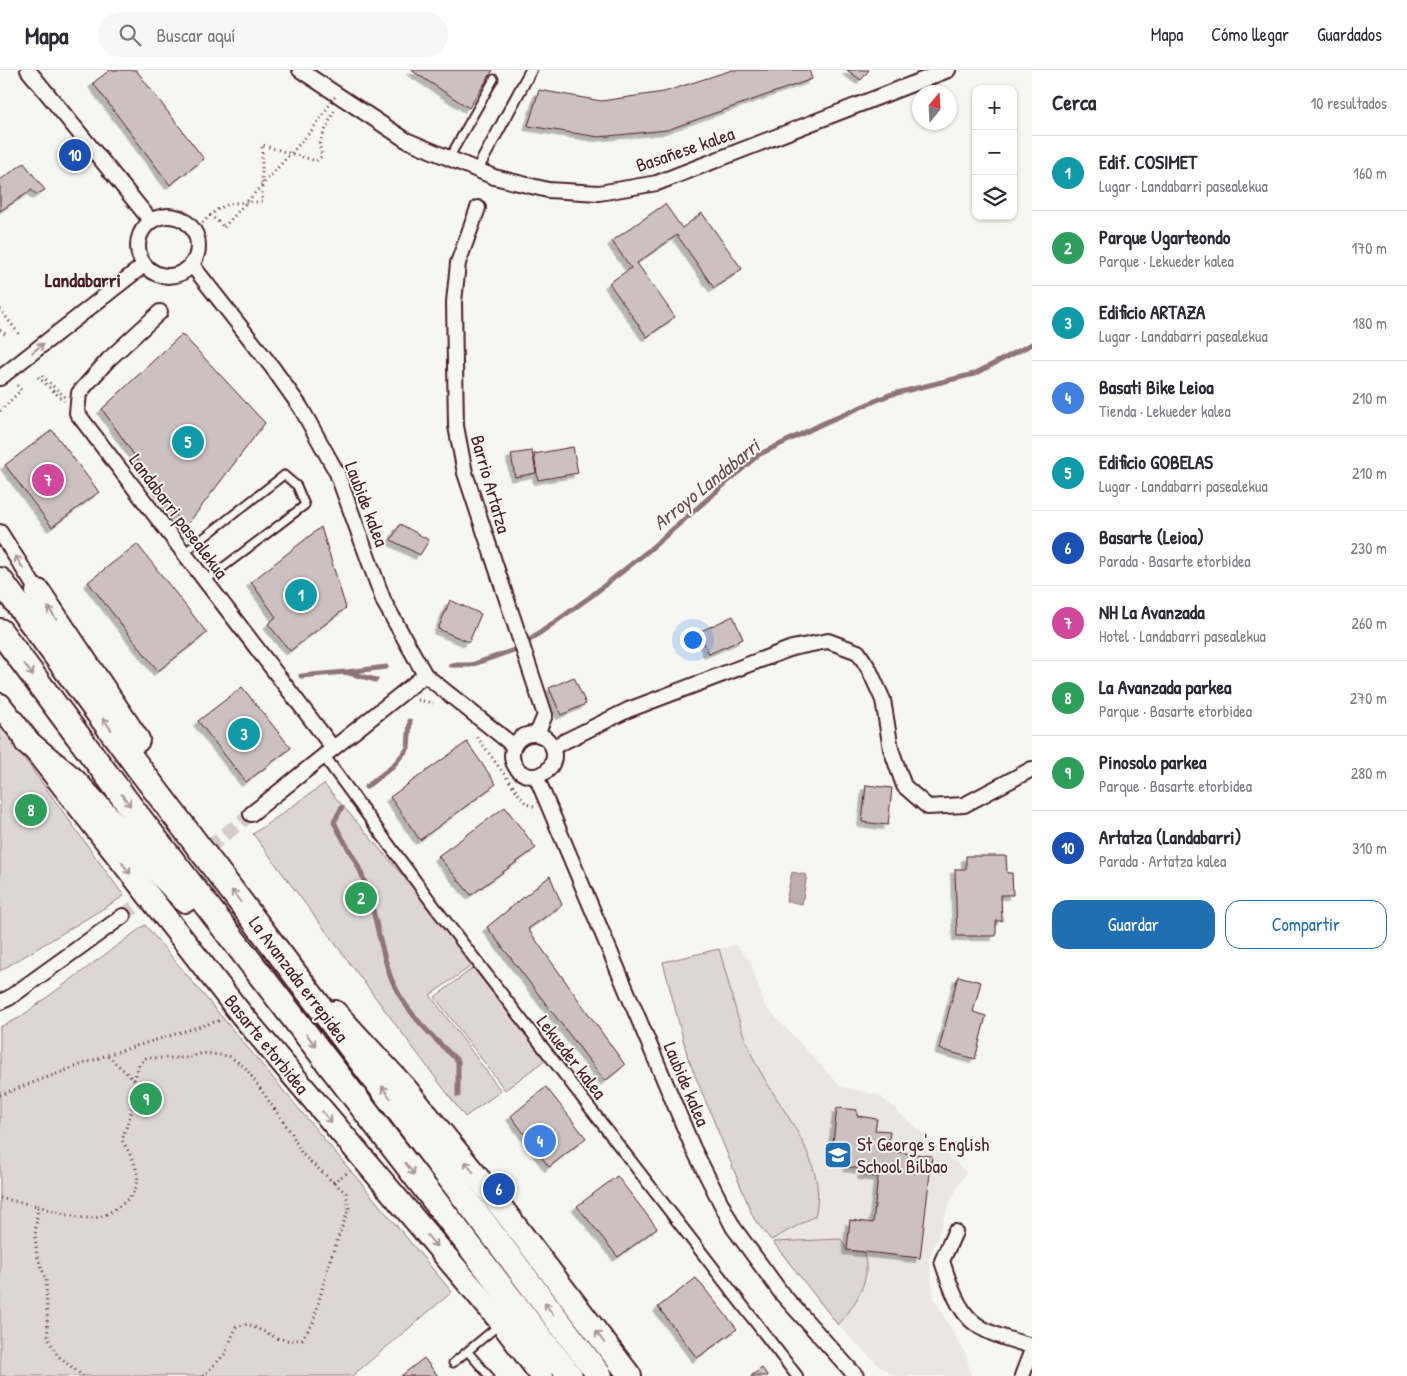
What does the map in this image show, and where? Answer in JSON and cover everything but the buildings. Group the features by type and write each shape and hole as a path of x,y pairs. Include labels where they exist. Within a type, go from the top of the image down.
{"highway":[{"name":"La Avanzada errepidea","path":"0,580 220,875 600,1376"},
{"path":"38,592 158,771 220,875"},
{"name":"La Avanzada errepidea","path":"0,631 130,806 570,1376"},
{"path":"28,742 73,780 291,1015"}],"main road":[{"name":"Basarte etorbidea","path":"0,705 241,1014 364,1162 502,1323 542,1376"},
{"path":"273,944 406,1089 491,1194 630,1376"}],"street":[{"path":"28,70 151,220"},
{"name":"Basañese kalea","path":"300,70 406,140 476,170 494,177 548,190 598,193 657,182 948,70"},
{"path":"476,170 531,70"},
{"name":"Barrio Artatza","path":"478,208 458,264 454,302 456,426 465,473 545,715 537,734"},
{"path":"170,215 180,218 195,230 199,248 192,265 177,275 168,276 159,275 144,265 140,258 138,241 145,226 151,220 160,216 170,215"},
{"path":"3,375 144,265"},
{"name":"Laubide kalea","path":"192,265 272,367 301,408 337,473 384,602 425,675 514,746"},
{"path":"77,413 79,394 108,360 160,312"},
{"name":"Landabarri pasealekua","path":"77,413 205,581 328,752"},
{"path":"0,532 38,592"},
{"path":"553,747 628,710 792,648 828,642 858,652 869,669 883,700 891,749 904,786 928,807 964,805 1032,769"},
{"path":"250,814 425,675"},
{"path":"537,734 544,736 553,747 554,760 551,766 542,774 529,776 518,770 512,758 514,746 523,736 537,734"},
{"name":"Lekueder kalea","path":"328,752 443,918 797,1376"},
{"name":"Laubide kalea","path":"536,776 693,1148 733,1227 782,1294 856,1376"},
{"path":"0,1002 9,998 123,916"},
{"path":"955,1232 942,1261 953,1296 970,1321 994,1336 1032,1346"},
{"path":"1022,1376 1032,1350"}],"lane":[{"path":"449,158 494,79"},
{"path":"184,553 284,475 297,486 305,505 205,581"},
{"path":"454,1364 502,1323"},
{"path":"468,1352 489,1376"}],"path":[{"path":"210,215 224,227 312,130 339,96"},
{"path":"195,230 210,215 230,202 262,202 262,145 316,161 322,156 319,144 339,96"},
{"path":"0,309 19,334"},
{"path":"0,330 5,334"},
{"path":"0,411 21,390 3,375"},
{"path":"64,397 40,377 77,413"},
{"path":"0,1095 107,1055 241,1014"},
{"path":"134,1080 139,1065 146,1058 187,1058 203,1053 229,1056 245,1067 259,1085 292,1134 302,1154 346,1193 349,1208 330,1260 313,1323 302,1339 290,1341 277,1338 248,1324 236,1327 225,1354 203,1376"},
{"path":"0,1198 78,1216 98,1217 116,1209 132,1197 138,1182 137,1169 122,1140 138,1092 134,1080 107,1055"},
{"path":"333,1182 364,1162"},
{"path":"38,1206 35,1237 37,1256 46,1278 48,1338 57,1355 84,1376"}],"shaded area":[{"path":"0,725 124,896 0,971"},
{"path":"324,784 477,962 430,995 501,1091 465,1117 253,834"},
{"path":"792,872 807,875 802,904 786,901"},
{"path":"145,925 452,1292 352,1376 0,1376 0,1027 19,1018"},
{"name":"St George's English School Bilbao","path":"736,945 750,961 765,1006 841,1087 879,1095 966,1172 951,1199 929,1260 934,1299 966,1355 971,1376 895,1376 878,1365 838,1325 754,1219 688,1058 663,962"},
{"path":"719,949 750,1051 759,1070 796,1130 807,1151 815,1173 818,1194 815,1216 771,1240 754,1219 688,1058 663,962"},
{"path":"473,968 545,1060 505,1090 435,997"},
{"path":"841,1239 847,1250 863,1252 866,1271 861,1291 856,1301 838,1325 773,1242"}],"waterway":[{"name":"Arroyo Landabarri","path":"530,640 590,597 648,551 758,455 824,423 889,395 974,374 1032,344"},
{"name":"Arroyo Landabarri","path":"451,665 471,665 514,650"},
{"name":"Arroyo Landabarri","path":"347,672 386,667"},
{"path":"301,676 345,672 376,680"},
{"path":"366,787 392,767 408,748 410,721"},
{"path":"342,807 334,822 364,881 391,978 403,1002 411,1012 429,1033 458,1061 458,1095"}],"tunnel":[{"path":"175,874 251,814"},
{"path":"123,916 154,891"}],"place":[{"name":"Artatza (Landabarri)","path":"75,155"},
{"name":"Edificio GOBELAS","path":"188,442"},
{"name":"NH La Avanzada","path":"48,480"},
{"name":"Edif. COSIMET","path":"301,595"},
{"name":"Edificio ARTAZA","path":"244,734"},
{"name":"La Avanzada parkea","path":"31,810"},
{"name":"Parque Ugarteondo","path":"361,898"},
{"name":"Pinosolo parkea","path":"146,1099"},
{"name":"Basati Bike Leioa","path":"540,1141"},
{"name":"St George's English School Bilbao","path":"838,1155"},
{"name":"Basarte (Leioa)","path":"499,1189"}],"district":[{"name":"Landabarri","path":"83,279"}]}
